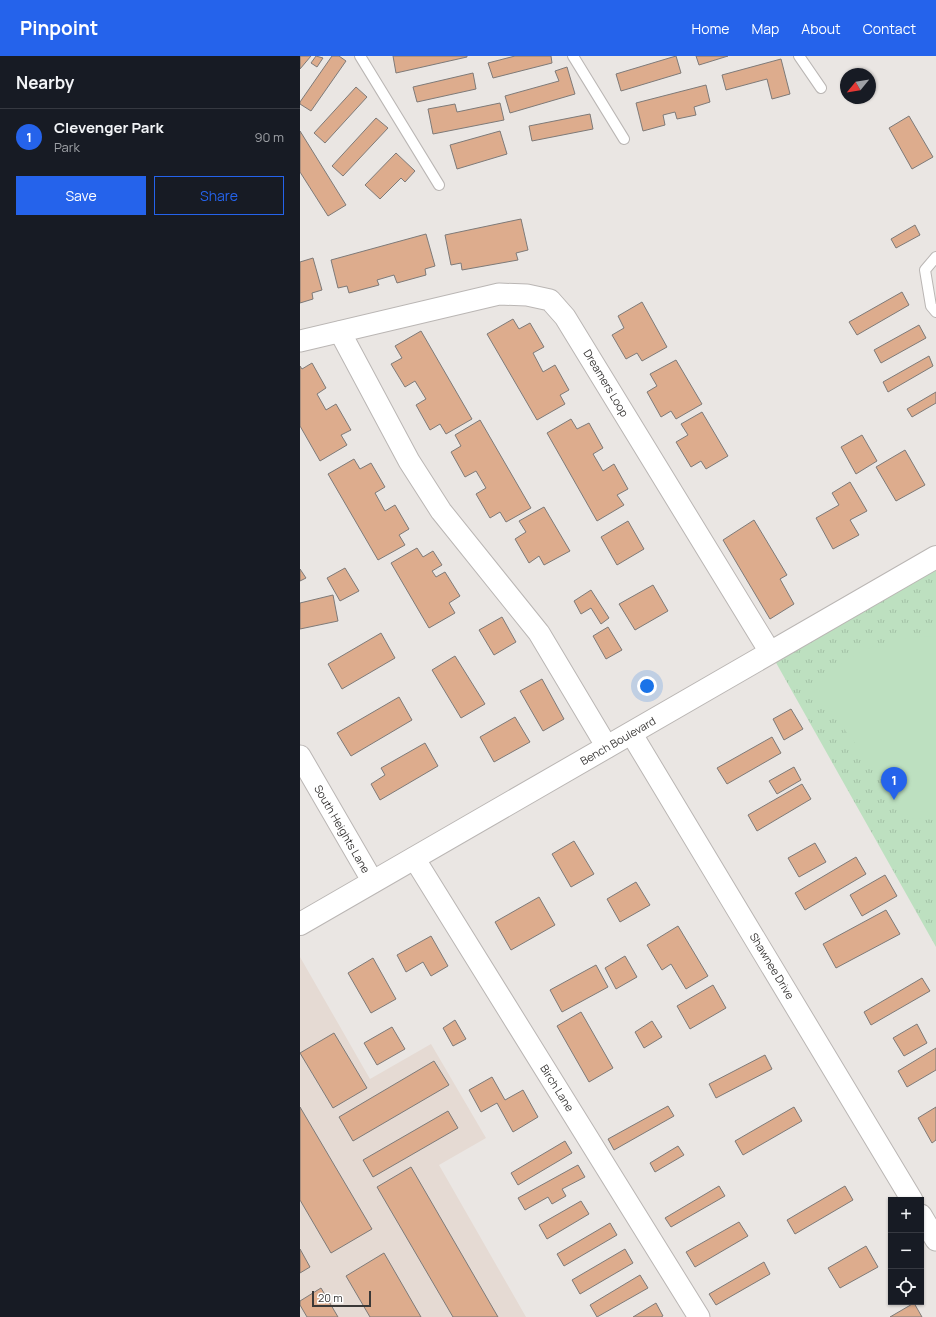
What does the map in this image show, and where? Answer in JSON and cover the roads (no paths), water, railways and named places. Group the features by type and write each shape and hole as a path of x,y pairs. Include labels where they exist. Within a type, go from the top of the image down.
{"main road":[{"name":"Bench Boulevard","path":"300,924 936,557"}],"street":[{"name":"Dreamers Loop","path":"300,341 499,294 527,295 550,300 566,317 770,652"},
{"path":"340,332 409,461 441,511 540,633 607,747"},
{"name":"Shawnee Drive","path":"631,733 910,1197"},
{"name":"South Heights Lane","path":"300,756 373,882"},
{"name":"Birch Lane","path":"414,858 699,1317"},
{"path":"924,1220 936,1240"}],"lane":[{"path":"360,56 439,185"},
{"path":"573,56 624,139"},
{"path":"799,56 821,88"},
{"path":"936,257 925,270 930,306 936,312"}],"place":[{"name":"Clevenger Park","path":"894,800"}]}
